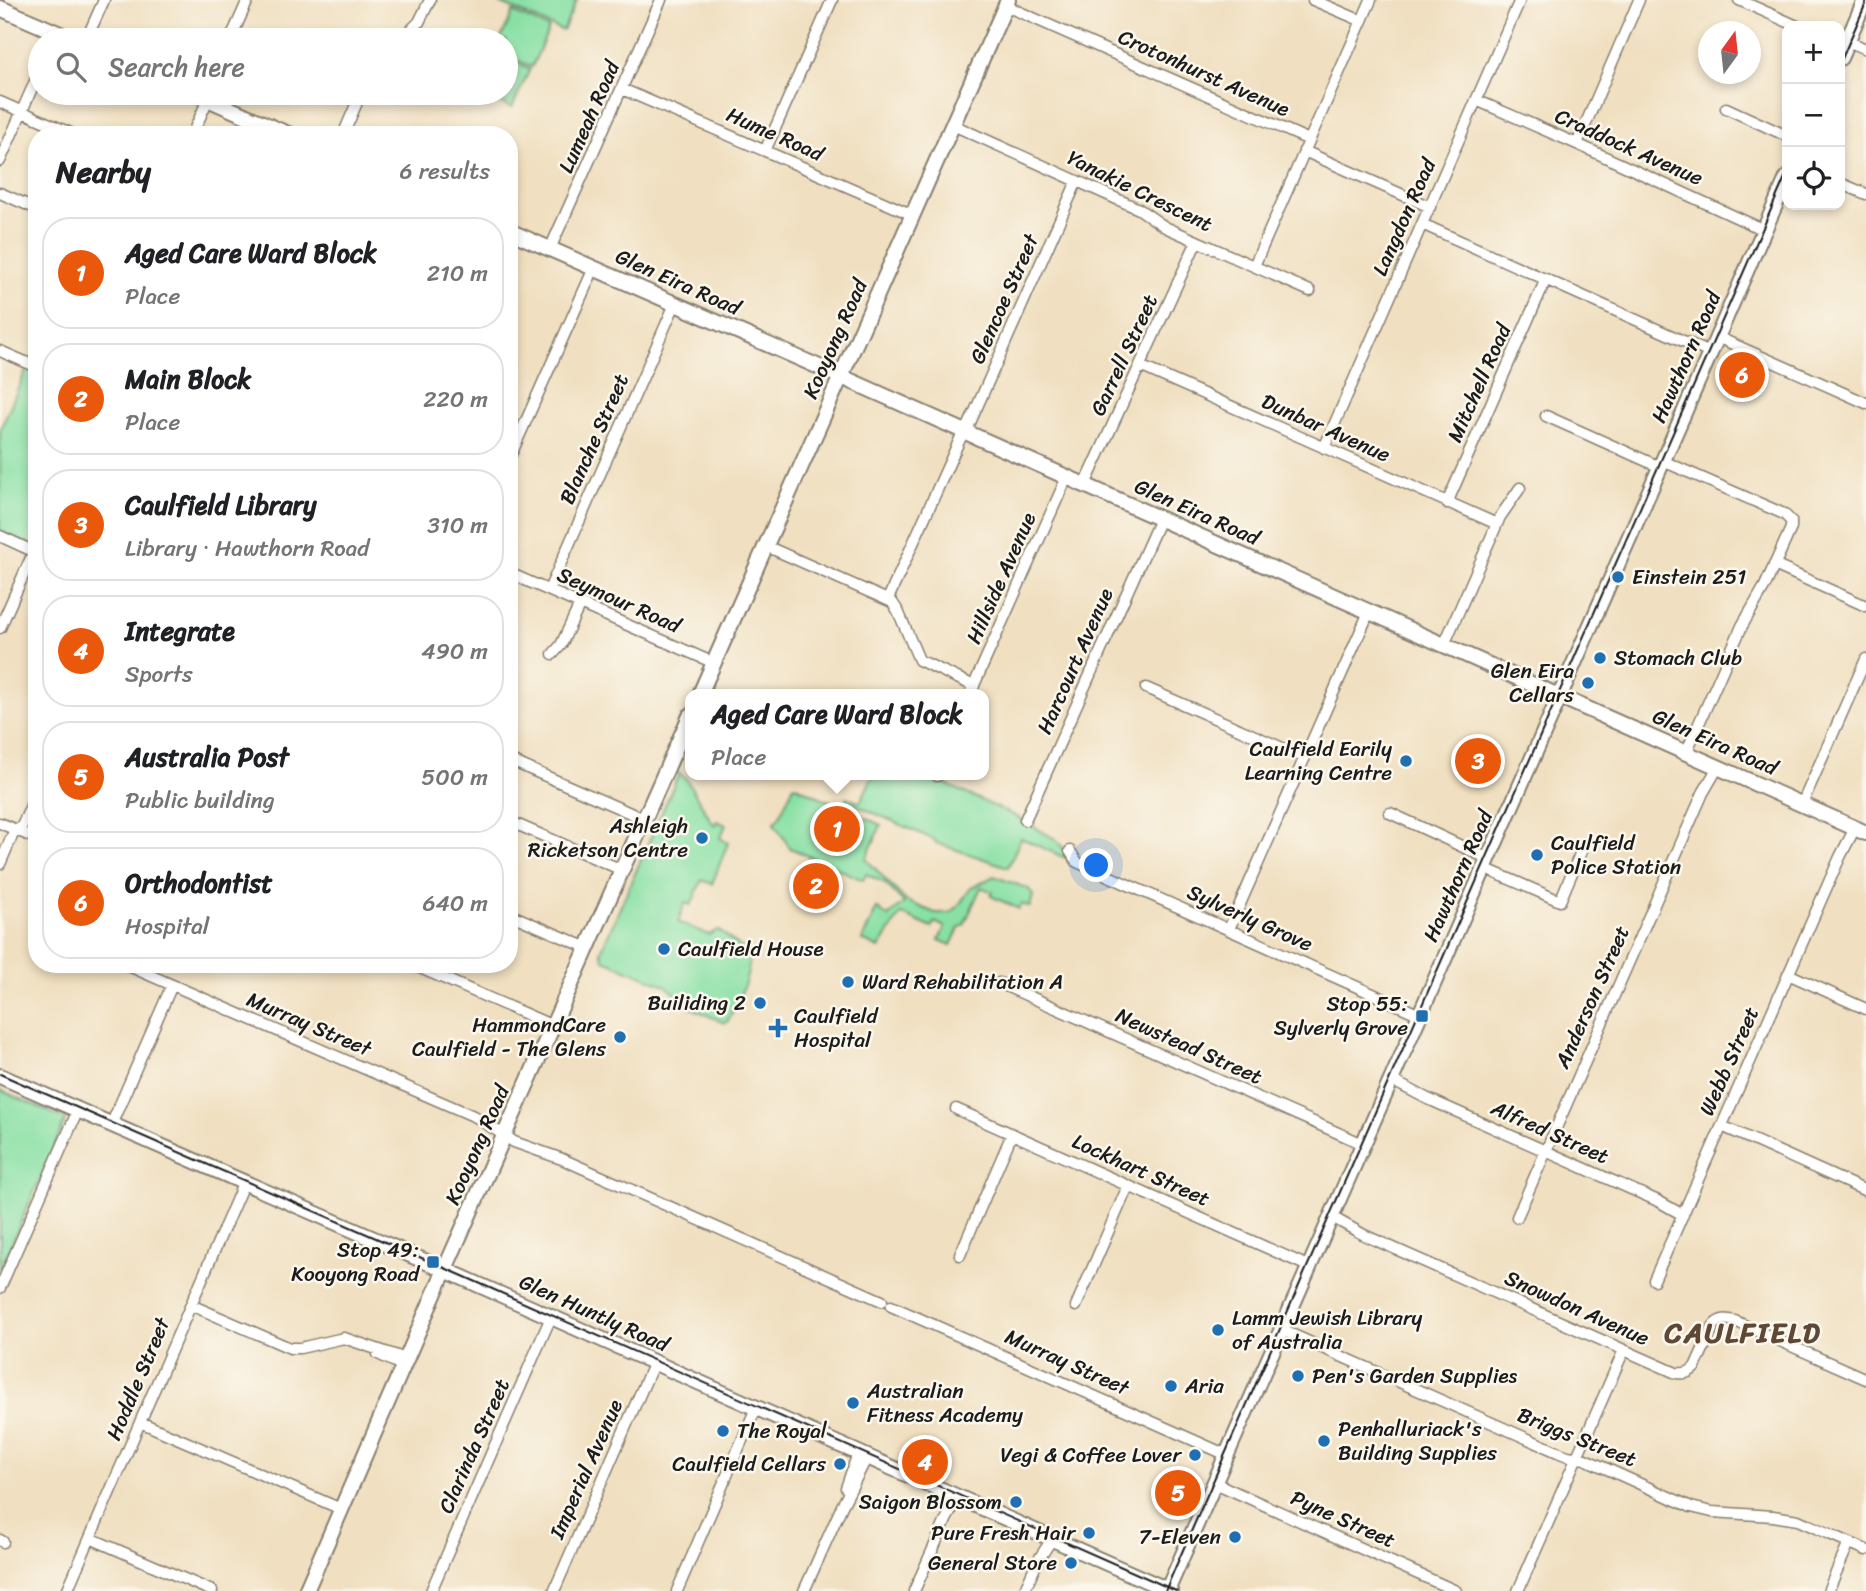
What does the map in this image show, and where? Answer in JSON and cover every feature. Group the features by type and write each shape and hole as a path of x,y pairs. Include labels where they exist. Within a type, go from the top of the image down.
{"main road":[{"path":"1845,44 1865,0"},
{"name":"Kooyong Road","path":"702,689 1007,3"},
{"path":"0,8 39,28"},
{"path":"225,105 270,126"},
{"name":"Hawthorn Road","path":"1169,1591 1782,190"},
{"name":"Glen Eira Road","path":"518,235 1857,829"},
{"name":"Kooyong Road","path":"306,1591 685,727"},
{"name":"Glen Huntly Road","path":"0,1076 1169,1591"}],"street":[{"path":"91,28 104,0"},
{"path":"235,28 248,0"},
{"path":"413,28 430,0"},
{"path":"765,151 832,0"},
{"path":"1313,0 1362,22"},
{"path":"1254,267 1371,0"},
{"name":"Langdon Road","path":"1324,448 1520,0"},
{"path":"1577,144 1639,0"},
{"path":"1739,0 1786,21"},
{"name":"Lumeah Road","path":"550,249 659,1"},
{"name":"Crotonhurst Avenue","path":"1007,3 1309,140"},
{"path":"1845,48 1866,49"},
{"name":"Hume Road","path":"622,89 913,215"},
{"path":"0,161 28,98"},
{"name":"Craddock Avenue","path":"1476,100 1765,230"},
{"path":"0,102 54,126"},
{"path":"196,126 205,105"},
{"path":"347,126 356,105"},
{"path":"1726,108 1782,134"},
{"name":"Yanakie Crescent","path":"953,125 1139,209 1165,228 1310,291"},
{"path":"1304,151 1430,207"},
{"name":"Glencoe Street","path":"888,599 971,421 1077,181"},
{"path":"1845,185 1866,194"},
{"path":"0,192 28,205"},
{"path":"1422,224 1710,353"},
{"name":"Garrell Street","path":"1085,485 1197,241"},
{"path":"518,439 594,268"},
{"name":"Mitchell Road","path":"1447,503 1546,279"},
{"name":"Blanche Street","path":"549,590 676,304"},
{"path":"1717,337 1866,403"},
{"path":"0,351 28,363"},
{"name":"Dunbar Avenue","path":"1140,366 1497,524"},
{"path":"1546,416 1787,516 1791,521 1791,528 1765,586 1742,626 1686,753"},
{"name":"Hillside Avenue","path":"972,689 1067,477"},
{"path":"1444,645 1497,524 1520,488"},
{"name":"Harcourt Avenue","path":"1026,820 1160,519"},
{"path":"0,537 28,549"},
{"path":"766,546 888,599 894,604 919,660 970,689"},
{"path":"1774,565 1866,606"},
{"path":"0,628 28,567"},
{"name":"Seymour Road","path":"518,577 714,663"},
{"path":"553,654 561,645 580,604"},
{"path":"1229,929 1369,612"},
{"path":"1802,804 1866,659"},
{"path":"1146,688 1305,758"},
{"path":"518,764 644,819"},
{"name":"Anderson Street","path":"1517,1217 1715,766"},
{"path":"0,864 13,834 22,826 28,812"},
{"path":"1390,813 1560,901 1583,847"},
{"path":"0,822 28,834"},
{"path":"518,825 622,870"},
{"name":"Webb Street","path":"1654,1280 1840,857 1857,829"},
{"name":"Sylverly Grove","path":"1070,851 1077,862 1420,1015"},
{"path":"518,918 588,948"},
{"name":"Murray Street","path":"145,973 492,1122 506,1133 538,1149 1227,1455"},
{"path":"431,973 552,1026"},
{"path":"1788,974 1866,1009"},
{"name":"Newstead Street","path":"999,983 1363,1144"},
{"path":"111,1125 172,985"},
{"name":"Alfred Street","path":"1390,1082 1684,1212"},
{"name":"Lockhart Street","path":"956,1109 1310,1267"},
{"path":"0,1289 78,1110"},
{"path":"1722,1126 1866,1191"},
{"path":"960,1255 1012,1134"},
{"name":"Hoddle Street","path":"67,1591 244,1182"},
{"path":"1076,1306 1128,1186"},
{"name":"Snowdon Avenue","path":"1330,1220 1348,1231 1364,1235 1676,1373 1690,1372 1695,1367 1714,1325 1719,1320 1726,1319 1866,1379"},
{"path":"191,1305 290,1348 339,1338 405,1363"},
{"name":"Clarinda Street","path":"431,1591 551,1317"},
{"name":"Briggs Street","path":"1282,1330 1568,1456 1585,1459 1690,1507 1712,1512 1798,1520 1866,1550"},
{"path":"1518,1591 1624,1350"},
{"name":"Imperial Avenue","path":"554,1591 654,1363"},
{"path":"677,1591 756,1408"},
{"path":"140,1422 341,1509"},
{"path":"804,1591 842,1506 849,1475 862,1455"},
{"name":"Pyne Street","path":"1215,1483 1456,1591"},
{"path":"914,1591 956,1496"},
{"path":"1024,1591 1048,1537"},
{"path":"90,1538 212,1591"},
{"path":"1828,1591 1849,1542"}],"green space":[{"path":"493,0 577,0 563,31"},
{"path":"513,12 549,28 532,67 518,61 518,28 506,28"},
{"path":"518,64 530,69 518,95"},
{"path":"28,368 28,544 0,531 0,430"},
{"path":"679,773 687,780 712,822 715,825 717,821 726,825 720,838 728,843 712,884 702,880 691,905 685,903 678,922 709,935 717,930 749,952 743,987 728,1021 724,1023 694,1009 665,985 604,960 601,951"},
{"path":"871,780 937,780 1015,816 1055,839 1067,852 1065,858 1021,838 1008,867 936,843 935,840 845,800 847,797 861,801"},
{"path":"794,785 881,825 866,859 906,901 935,913 947,913 958,906 971,888 994,876 1029,889 1033,895 1030,907 1022,904 1019,909 991,896 993,892 981,887 964,925 959,928 951,945 939,940 945,927 935,922 932,928 901,914 879,948 862,940 877,908 888,917 904,903 885,883 866,874 863,880 790,848 774,823"},
{"path":"0,1090 66,1119 0,1270"}],"tram line":[{"path":"1845,51 1866,3"},
{"path":"1165,1591 1782,184"},
{"path":"0,1074 1176,1591"}],"place":[{"name":"Orthodontist","path":"1742,375"},
{"name":"Einstein 251","path":"1618,577"},
{"name":"Stomach Club","path":"1600,658"},
{"name":"Glen Eira Cellars","path":"1588,683"},
{"name":"Caulfield Earily Learning Centre","path":"1406,761"},
{"name":"Caulfield Library","path":"1478,761"},
{"name":"Aged Care Ward Block","path":"837,829"},
{"name":"Ashleigh Ricketson Centre","path":"702,838"},
{"name":"Caulfield Police Station","path":"1537,855"},
{"name":"Main Block","path":"816,886"},
{"name":"Caulfield House","path":"664,949"},
{"name":"Ward Rehabilitation A","path":"848,982"},
{"name":"Builiding 2","path":"760,1003"},
{"name":"Stop 55: Sylverly Grove","path":"1422,1016"},
{"name":"Caulfield Hospital","path":"778,1028"},
{"name":"HammondCare Caulfield - The Glens","path":"620,1037"},
{"name":"Stop 49: Kooyong Road","path":"433,1262"},
{"name":"Lamm Jewish Library of Australia","path":"1218,1330"},
{"name":"Pen's Garden Supplies","path":"1298,1376"},
{"name":"Aria","path":"1171,1386"},
{"name":"Australian Fitness Academy","path":"853,1403"},
{"name":"The Royal","path":"723,1431"},
{"name":"Penhalluriack's Building Supplies","path":"1324,1441"},
{"name":"Vegi & Coffee Lover","path":"1195,1455"},
{"name":"Integrate","path":"925,1462"},
{"name":"Caulfield Cellars","path":"840,1464"},
{"name":"Australia Post","path":"1178,1493"},
{"name":"Saigon Blossom","path":"1016,1502"},
{"name":"Pure Fresh Hair","path":"1089,1533"},
{"name":"7-Eleven","path":"1235,1537"},
{"name":"General Store","path":"1071,1563"}],"district":[{"name":"CAULFIELD","path":"1743,1332"}]}
